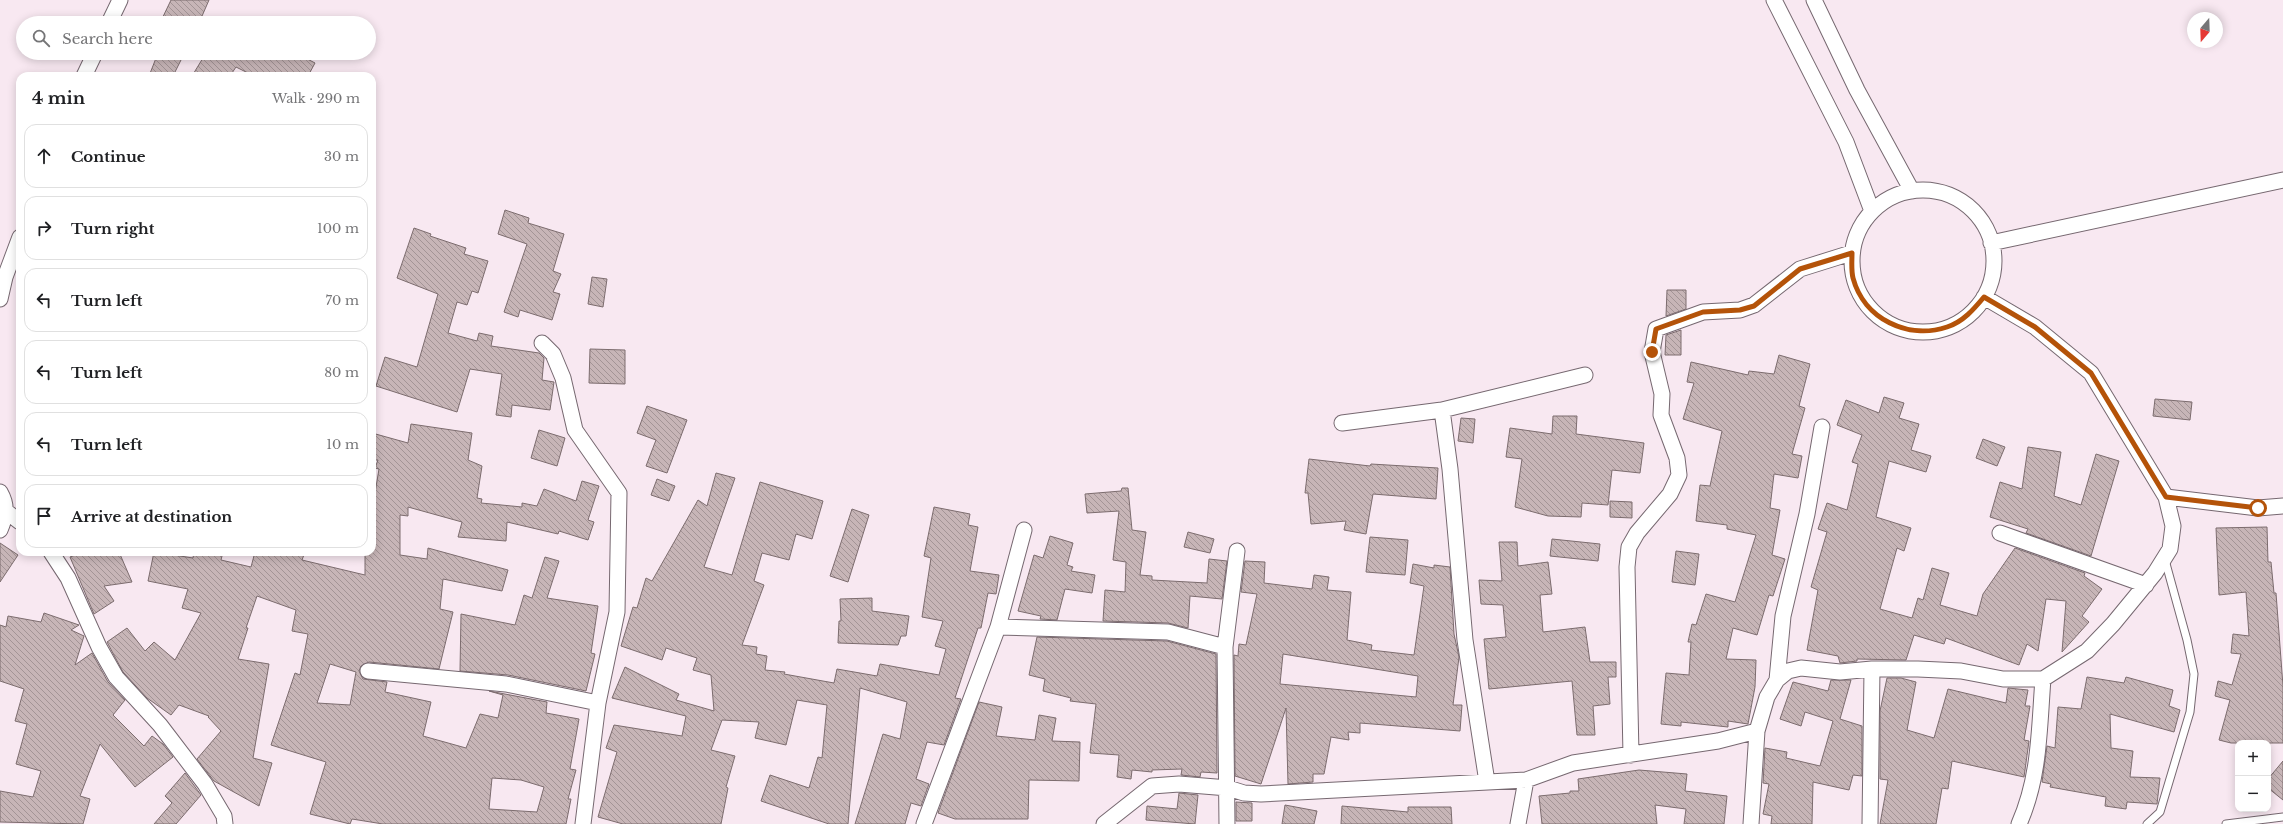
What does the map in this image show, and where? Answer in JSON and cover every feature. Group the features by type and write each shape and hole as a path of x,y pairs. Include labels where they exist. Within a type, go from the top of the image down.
{"street":[{"path":"112,16 120,0"},
{"path":"1774,0 1846,142 1872,211"},
{"path":"1814,0 1857,90 1912,190"},
{"path":"86,72 92,60"},
{"path":"1991,243 2283,180"},
{"path":"1912,190 1935,191 1956,198 1974,212 1987,231 1994,253 1992,276 1984,297 1969,315 1948,327 1924,332 1900,328 1879,317 1863,300 1853,278 1852,253 1858,230 1872,211 1890,197 1912,190"},
{"path":"0,299 5,277 16,247"},
{"path":"1631,755 1628,568 1629,547 1637,533 1670,494 1679,475 1677,458 1661,415 1662,394 1652,352 1656,329 1703,312 1740,310 1754,306 1800,269 1852,253"},
{"path":"1751,824 1757,731 1767,697 1777,680 1788,671 1801,668 1840,672 1872,669 1961,671 2003,679 2043,679 2087,651 2113,624 2146,584 2170,549 2173,526 2166,497 2091,373 2035,327 1984,297"},
{"path":"542,343 552,354 563,378 575,430 619,493 617,612 598,703 582,824"},
{"path":"1342,423 1442,410 1585,375"},
{"path":"1442,410 1450,469 1465,640 1487,782"},
{"path":"1777,680 1783,616 1807,514 1822,427"},
{"path":"0,492 7,512 0,530"},
{"path":"2166,497 2258,508 2283,506"},
{"path":"7,512 16,519"},
{"path":"924,824 998,627 1024,530"},
{"path":"2000,533 2146,584"},
{"path":"1227,824 1228,788 1225,742 1225,647 1237,551"},
{"path":"54,556 68,578 99,647 116,677 160,725 205,784 224,816 225,824"},
{"path":"998,627 1168,632 1225,647"},
{"path":"1870,824 1872,669"},
{"path":"368,671 506,684 598,703"},
{"path":"2019,824 2028,805 2035,778 2043,679"},
{"path":"1104,824 1152,786 1179,784 1228,788 1244,793 1261,794 1526,780 1573,763 1718,741 1757,731"},
{"path":"1518,824 1526,780"}],"lane":[{"path":"2147,824 2160,812 2190,712 2194,674 2187,640 2165,558"},
{"path":"2226,824 2283,817"}],"building":[{"path":"171,0 209,0 202,16 163,16"},
{"path":"155,60 181,60 175,72 151,72"},
{"path":"202,60 309,60 315,63 310,72 246,72 236,67 233,72 194,72"},
{"path":"505,210 529,218 528,223 564,234 553,271 561,274 553,292 560,294 552,320 520,310 518,317 504,312 527,244 498,234"},
{"path":"414,228 431,234 430,236 466,248 464,254 488,261 478,293 472,291 467,305 457,302 448,333 477,341 479,333 493,336 491,346 539,353 544,358 542,380 554,382 550,410 512,405 511,417 496,415 502,374 470,369 457,412 376,386 385,357 417,367 438,294 397,278"},
{"path":"592,277 607,279 603,307 588,304"},
{"path":"1667,290 1686,290 1686,309 1666,316"},
{"path":"1681,330 1681,355 1665,355 1666,335"},
{"path":"590,349 625,350 625,384 589,383"},
{"path":"1779,355 1810,364 1799,406 1805,408 1792,454 1802,456 1798,478 1774,474 1770,508 1780,510 1772,555 1785,559 1773,596 1769,595 1757,635 1733,628 1726,659 1756,660 1755,687 1748,724 1728,721 1728,727 1681,722 1681,726 1661,724 1666,673 1689,675 1691,642 1688,642 1692,624 1696,625 1706,594 1735,602 1756,535 1727,529 1727,525 1696,521 1700,485 1710,486 1722,431 1683,419 1694,383 1687,382 1691,362 1748,375 1749,371 1774,374"},
{"path":"1884,397 1904,403 1899,418 1919,424 1911,450 1931,456 1926,472 1889,461 1876,517 1911,528 1904,551 1897,548 1880,609 1912,618 1918,598 1923,600 1932,568 1949,573 1940,605 1977,616 1983,594 2015,548 2085,573 2084,576 2102,589 2082,616 2089,622 2062,652 2066,601 2046,599 2038,651 2027,644 2019,665 1946,638 1944,644 1914,635 1906,660 1857,659 1857,661 1840,663 1838,656 1807,650 1818,590 1811,587 1827,532 1818,529 1827,503 1847,510 1858,464 1852,462 1862,435 1837,425 1846,400 1879,413"},
{"path":"2155,399 2192,402 2190,420 2153,416"},
{"path":"647,406 687,420 667,473 646,466 656,440 637,433"},
{"path":"1553,416 1577,416 1576,434 1644,443 1640,473 1612,470 1608,505 1582,503 1581,517 1548,516 1515,507 1522,459 1506,457 1510,428 1552,434"},
{"path":"1461,418 1475,419 1473,443 1458,441"},
{"path":"411,424 472,433 468,460 482,466 477,498 482,499 481,503 522,507 522,503 537,506 544,489 576,501 582,481 599,486 588,520 594,522 588,540 559,531 558,534 507,522 506,541 458,537 462,522 408,507 408,516 400,515 400,555 427,559 428,548 508,570 502,591 443,579 440,609 453,612 439,669 369,662 361,666 359,671 363,679 387,682 385,692 431,702 423,736 466,748 480,714 498,718 503,695 489,691 547,702 546,713 579,719 570,769 576,770 568,799 571,799 566,824 383,824 352,819 350,824 310,814 326,762 271,745 295,673 300,675 308,634 292,631 296,610 257,596 246,628 248,628 238,659 269,664 253,758 272,763 259,806 214,781 197,759 221,731 208,717 209,716 179,705 171,715 147,698 123,672 107,642 127,628 145,651 154,642 175,660 201,613 182,608 188,589 148,581 153,556 180,556 193,558 193,556 222,556 221,560 251,567 254,556 304,556 302,560 365,575 365,556 376,556 376,487 379,469 376,468 378,460 376,460 376,434 408,443","holes":["330,664 356,672 350,705 317,703","492,778 521,780 544,787 537,812 489,809"]},
{"path":"539,430 565,438 557,466 531,458"},
{"path":"1983,439 2005,447 1997,466 1976,458"},
{"path":"2028,447 2061,452 2054,496 2081,505 2096,454 2119,461 2091,556 2026,533 2028,529 1990,517 2000,482 2022,489"},
{"path":"1309,459 1370,466 1371,464 1438,468 1436,499 1373,494 1366,534 1344,530 1346,521 1311,524 1308,493 1305,493"},
{"path":"716,473 735,478 704,567 732,575 760,482 823,501 812,539 796,534 789,560 762,553 754,581 764,585 742,645 757,647 756,654 767,656 765,670 785,672 784,674 834,683 837,669 877,676 880,664 939,675 946,649 935,646 943,621 922,617 931,558 924,556 934,507 970,514 968,525 978,527 970,571 999,575 996,594 988,593 981,628 978,628 955,698 961,699 944,745 927,742 916,779 929,784 921,806 911,803 905,824 855,824 883,734 900,739 907,702 860,688 848,824 829,824 761,801 770,775 809,788 818,757 822,758 827,705 797,700 786,745 755,738 759,722 722,720 711,750 735,756 726,787 728,788 721,824 623,824 598,817 617,752 606,748 614,725 682,736 686,716 612,698 625,667 679,694 676,700 714,711 711,675 693,670 697,658 666,648 662,660 621,646 633,607 637,608 646,578 652,581 698,500 707,506"},
{"path":"657,479 675,486 669,501 651,495"},
{"path":"1122,488 1128,488 1132,530 1146,532 1140,575 1152,576 1152,580 1207,583 1209,559 1227,561 1222,599 1190,596 1188,628 1168,623 1103,621 1105,590 1125,592 1126,562 1113,560 1119,511 1087,513 1085,494 1121,491"},
{"path":"1610,501 1632,502 1632,518 1610,517"},
{"path":"852,509 869,515 848,582 830,576"},
{"path":"2267,527 2268,562 2271,562 2274,593 2276,593 2283,686 2283,743 2271,743 2271,740 2235,740 2235,743 2231,743 2219,740 2230,700 2215,696 2218,681 2232,685 2241,654 2231,653 2233,634 2249,636 2246,592 2219,595 2216,528"},
{"path":"1188,532 1214,539 1210,553 1184,547"},
{"path":"1050,536 1073,543 1067,565 1073,567 1071,571 1095,575 1092,593 1065,589 1057,620 1040,619 1041,616 1018,611 1034,555 1043,558"},
{"path":"1370,537 1408,540 1405,575 1366,572"},
{"path":"1552,539 1600,544 1598,561 1550,556"},
{"path":"1499,542 1517,542 1518,566 1548,562 1552,594 1540,595 1543,632 1585,627 1590,662 1616,662 1616,677 1608,677 1610,704 1593,706 1595,735 1577,735 1572,681 1489,689 1484,639 1506,637 1503,605 1481,604 1479,580 1502,581"},
{"path":"0,543 17,556 0,582"},
{"path":"1676,551 1699,554 1695,585 1672,582"},
{"path":"121,556 132,582 104,586 114,601 94,614 70,557"},
{"path":"545,557 559,561 547,598 598,606 591,653 595,654 586,691 508,675 460,671 461,614 515,625 524,595 532,598"},
{"path":"1245,561 1265,562 1264,583 1312,589 1314,575 1329,577 1327,590 1351,592 1347,640 1372,645 1371,650 1414,655 1424,586 1410,583 1413,564 1434,568 1434,565 1450,567 1454,634 1459,657 1453,705 1462,705 1460,731 1360,723 1360,733 1348,732 1349,740 1331,737 1324,774 1313,774 1313,782 1288,784 1286,708 1261,784 1235,776 1234,655 1238,656 1239,644 1246,645 1257,594 1241,592","holes":["1283,654 1418,676 1416,697 1280,684"]},
{"path":"872,598 872,611 909,616 906,636 901,636 898,645 838,643 839,621 841,621 840,599"},
{"path":"44,613 79,625 71,630 84,636 75,665 92,653 108,682 125,700 113,715 144,746 152,736 163,744 173,757 135,787 100,744 80,796 90,799 83,824 0,822 0,791 33,797 41,771 16,764 27,724 15,721 24,689 0,681 0,625 6,627 8,616 41,622"},
{"path":"1037,637 1167,641 1216,654 1217,773 1201,772 1200,777 1181,775 1182,769 1152,770 1152,772 1132,770 1131,779 1117,777 1119,755 1090,753 1096,704 1070,701 1071,698 1043,691 1045,679 1029,675"},
{"path":"2087,677 2124,683 2126,677 2173,690 2169,706 2180,710 2174,732 2110,714 2111,748 2133,751 2130,777 2160,778 2157,804 2127,802 2126,809 2105,806 2106,797 2050,787 2051,784 2042,782 2047,746 2055,748 2058,707 2081,709"},
{"path":"1887,678 1901,678 1916,682 1907,730 1934,738 1948,689 2006,703 2008,688 2028,690 2025,706 2030,706 2024,740 2029,741 2024,777 1952,761 1948,789 1942,788 1936,824 1880,824 1888,780 1880,779 1880,711"},
{"path":"1831,680 1851,680 1840,719 1862,726 1862,776 1853,775 1849,790 1813,782 1812,824 1771,824 1772,816 1763,814 1769,784 1763,783 1765,748 1787,752 1786,758 1820,766 1833,721 1805,712 1801,726 1780,719 1793,682 1828,691"},
{"path":"979,702 1002,707 996,736 1035,740 1039,715 1056,718 1052,741 1080,742 1079,781 1029,780 1028,819 955,819 938,813"},
{"path":"2283,761 2283,800 2271,790 2271,775"},
{"path":"1639,770 1687,774 1685,791 1727,796 1724,824 1684,824 1686,809 1655,805 1657,824 1542,824 1539,796 1579,791 1578,779"},
{"path":"185,773 201,795 176,824 154,824 172,803 165,796"},
{"path":"1179,793 1198,795 1195,824 1146,820 1147,806 1177,809"},
{"path":"1236,802 1252,803 1252,821 1236,821"},
{"path":"1285,805 1317,811 1314,824 1282,824"},
{"path":"1342,806 1408,812 1408,807 1451,807 1452,824 1341,824"}],"route":[{"path":"1652,352 1656,329 1703,312 1740,310 1754,306 1800,269 1812,264 1852,253 1853,278 1863,300 1879,317 1900,328 1924,332 1948,327 1969,315 1984,297 2035,327 2091,373 2166,497 2258,508"}]}
